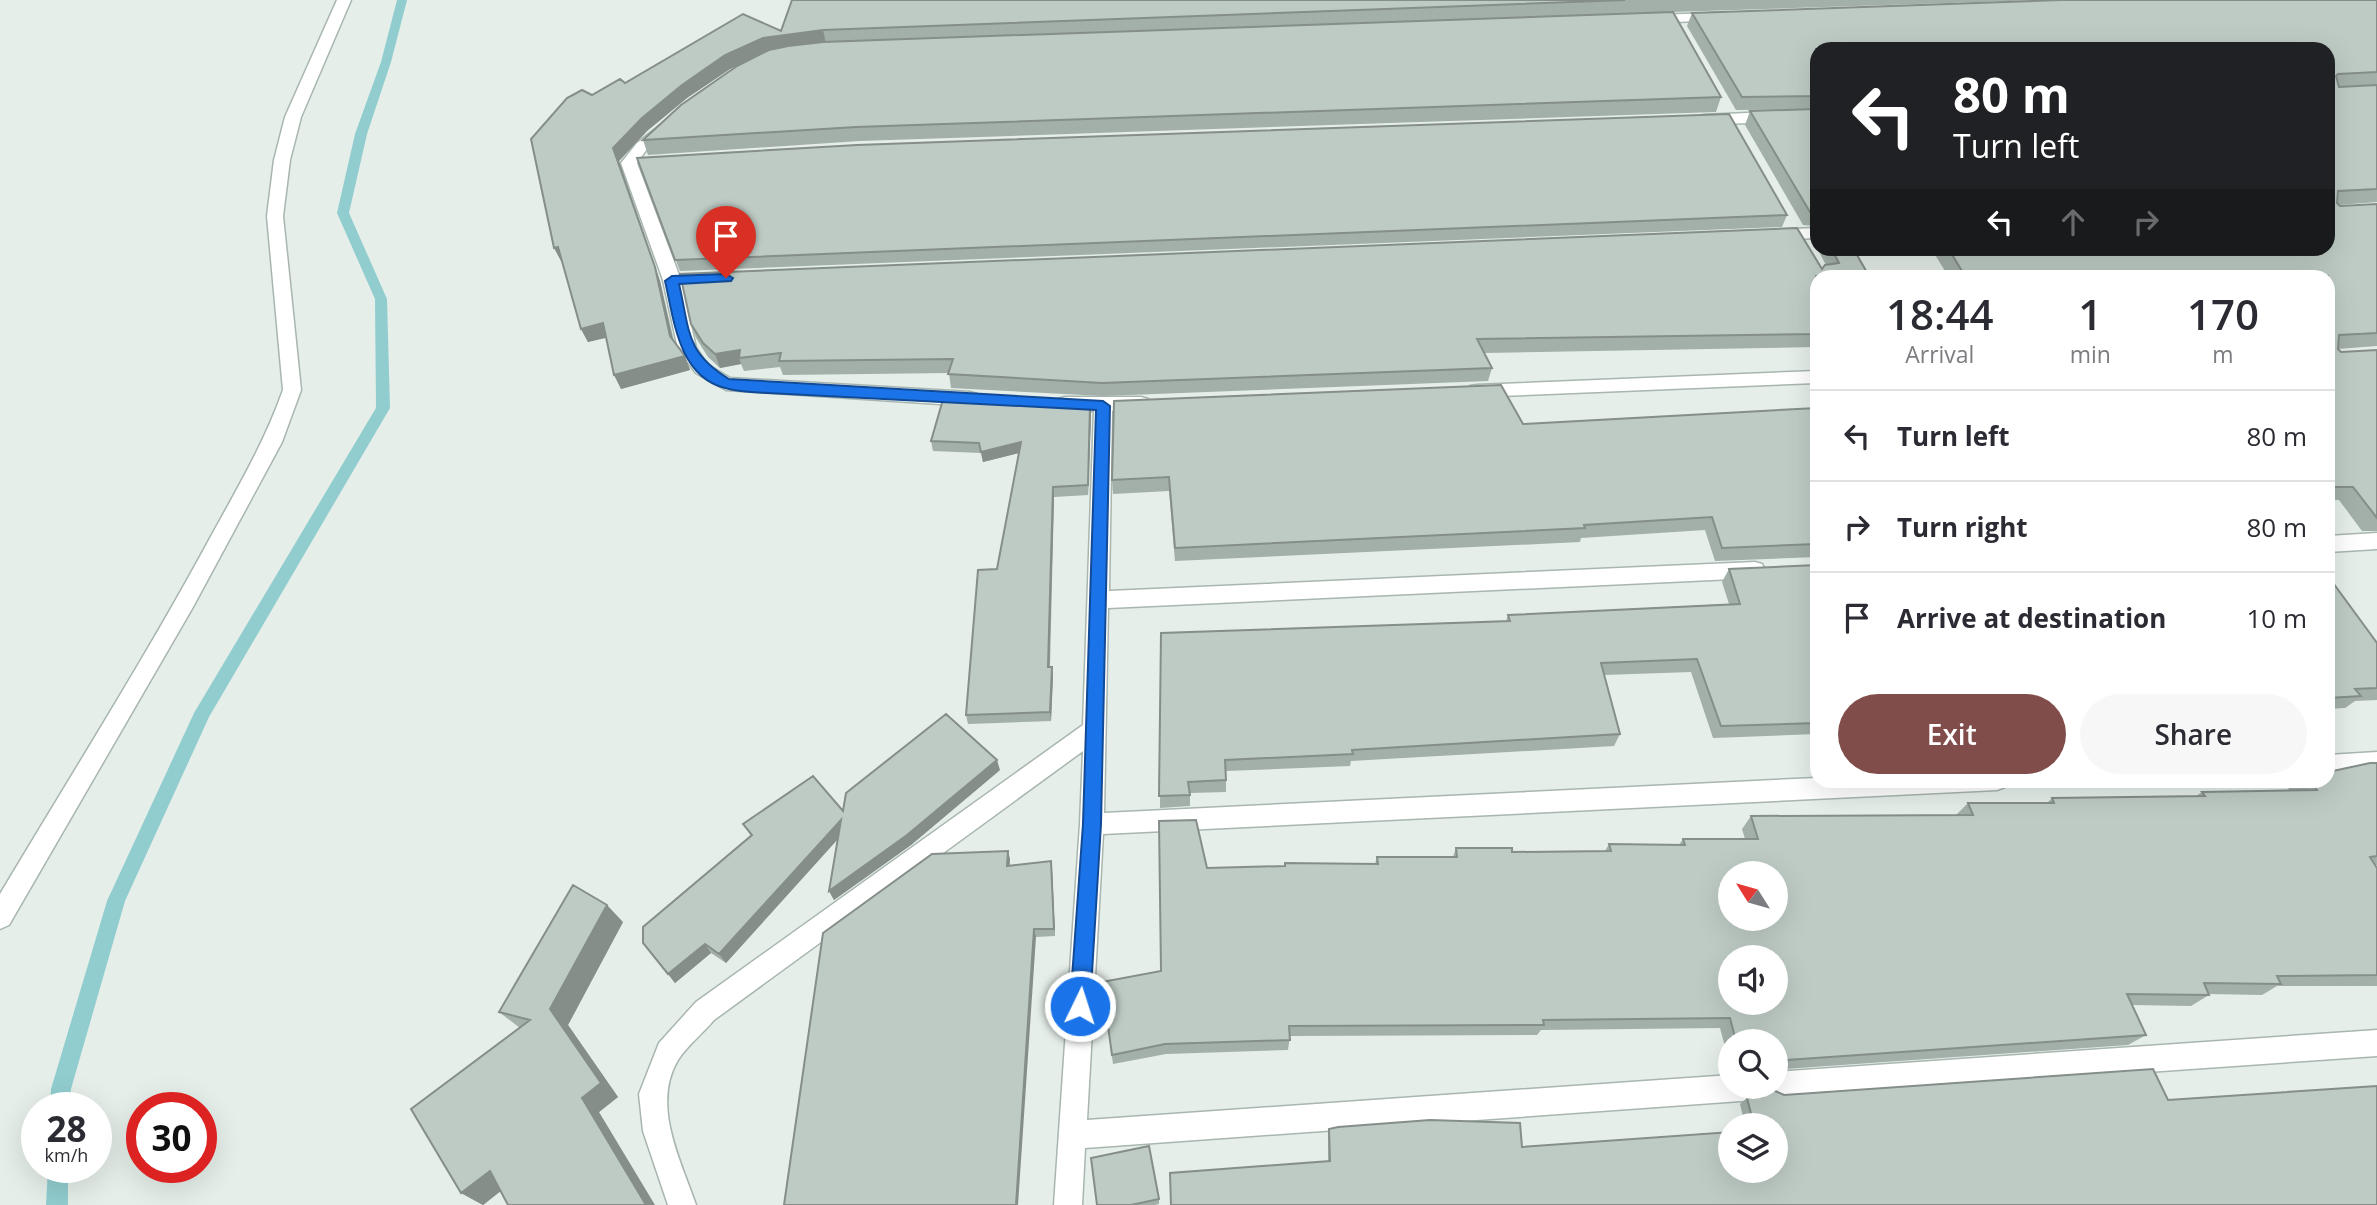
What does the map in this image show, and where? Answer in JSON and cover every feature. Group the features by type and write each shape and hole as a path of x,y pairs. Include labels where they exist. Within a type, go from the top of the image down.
{"street":[{"path":"0,917 186,601 272,442 284,414 292,390 275,216 282,160 293,117 344,0"},
{"path":"1631,20 1676,24 1729,16"},
{"path":"1689,120 1810,116"},
{"path":"629,163 642,146 677,118"},
{"path":"629,163 656,161"},
{"path":"629,163 679,280 687,349 702,369 726,384 982,399"},
{"path":"1754,236 1810,233"},
{"path":"1460,391 1810,377"},
{"path":"1049,403 1103,406 1158,404"},
{"path":"1068,1205 1092,824 1103,406"},
{"path":"2335,544 2377,541"},
{"path":"1097,600 1775,569"},
{"path":"682,1205 657,1131 652,1094 668,1052 705,1011 1094,730"},
{"path":"2335,765 2377,762"},
{"path":"1092,824 1832,788"},
{"path":"1788,1084 2377,1043"},
{"path":"1072,1135 1718,1090"}],"building":[{"path":"792,0 1625,0 823,30 763,38 725,55 682,85 642,118 613,148 655,267 670,336 685,356 614,375 603,323 581,329 558,247 554,248 531,139 567,98 582,90 592,95 620,79 625,83 743,14 781,31"},
{"path":"2061,0 2377,0 2377,72 2336,76 2339,87 2377,85 2377,189 2338,191 2337,203 2340,206 2377,204 2377,333 2339,335 2338,349 2341,352 2377,350 2377,518 2353,487 2335,487 2335,270 1961,270 1953,256 2335,256 2335,42 1810,42 1810,96 1742,97 1692,13"},
{"path":"1673,12 1721,97 856,127 643,140 681,105 737,66 769,50 788,46 823,42"},
{"path":"1810,109 1810,212 1750,111"},
{"path":"1729,114 1787,215 675,260 637,158 857,145"},
{"path":"1797,228 1810,249 1810,256 1814,256 1822,269 1825,265 1839,263 1835,256 1858,256 1866,270 1810,270 1810,334 1477,339 1492,368 1102,383 948,374 953,359 779,361 781,353 739,358 740,350 715,354 703,343 691,324 680,274"},
{"path":"1501,385 1523,424 1810,408 1810,544 1722,548 1712,517 1584,525 1585,528 1175,548 1169,477 1112,480 1114,401"},
{"path":"944,396 1090,404 1088,485 1053,487 1048,667 1052,667 1050,712 966,715 978,570 997,569 1021,442 981,452 979,443 931,441"},
{"path":"1810,565 1810,723 1721,726 1697,659 1601,663 1620,734 1352,750 1353,754 1225,760 1226,780 1188,782 1190,795 1159,796 1161,633 1510,621 1508,615 1740,604 1729,569"},
{"path":"2335,586 2377,643 2377,688 2355,689 2361,696 2335,698"},
{"path":"946,714 997,760 907,835 829,891 841,820 719,954 705,944 668,974 643,943 643,927 752,835 743,824 813,776 843,811 846,793"},
{"path":"2377,763 2377,856 2370,857 2377,868 2377,975 2277,976 2281,984 2204,983 2209,995 2127,994 2146,1035 1788,1060 1788,1029 1733,1029 1730,1018 1543,1020 1544,1025 1289,1026 1290,1040 1165,1044 1112,1055 1102,982 1161,971 1159,821 1196,820 1207,868 1285,866 1285,863 1378,864 1377,857 1457,857 1456,848 1512,848 1512,852 1611,851 1609,844 1685,845 1683,839 1758,839 1751,816 1973,815 1968,803 2054,803 2052,798 2205,796 2202,792 2335,788 2335,770"},
{"path":"1008,851 1007,866 1051,861 1054,929 1034,929 1016,1205 784,1205 823,933 932,854"},
{"path":"573,885 607,905 550,1009 601,1083 582,1098 646,1205 508,1205 490,1171 461,1193 411,1109 530,1020 499,1012"},
{"path":"2153,1069 2168,1100 2377,1086 2377,1205 1171,1205 1170,1173 1330,1161 1329,1129 1430,1120 1520,1123 1522,1147 1718,1133 1718,1183 1788,1183 1788,1113 1751,1113 1747,1099 1788,1099 1788,1095"},
{"path":"1149,1146 1159,1199 1131,1205 1097,1205 1091,1158"}],"waterway":[{"path":"61,1092 116,901 202,713 383,408 381,299 343,213 361,134 386,62 402,0"},
{"path":"57,1205 58,1183"}],"route":[{"path":"726,278 672,281 687,349 702,369 726,384 1103,406 1092,824 1080,1006"}]}
